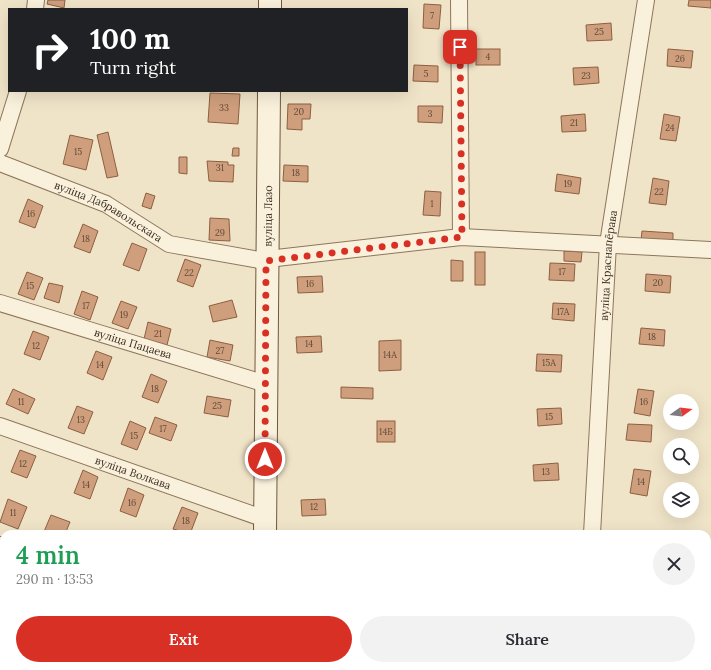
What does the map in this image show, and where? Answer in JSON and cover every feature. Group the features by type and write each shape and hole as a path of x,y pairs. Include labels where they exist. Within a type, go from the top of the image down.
{"main road":[{"name":"вуліца Лазо","path":"265,526 266,261 269,92"}],"street":[{"path":"459,0 462,237"},
{"name":"вуліца Краснапёрава","path":"592,530 608,244 646,0"},
{"path":"0,149 18,92"},
{"name":"вуліца Дабравольскага","path":"0,163 106,204 169,244 266,261 462,237 711,250"},
{"name":"вуліца Пацаева","path":"0,303 266,384"},
{"name":"вуліца Волкава","path":"0,426 265,526"}],"building":[{"path":"48,0 65,0 64,8 47,4"},
{"path":"689,0 711,0 711,8 688,6"},
{"path":"424,4 441,5 439,29 423,28"},
{"path":"611,23 612,40 587,41 586,25"},
{"path":"476,49 500,49 500,65 476,65"},
{"path":"668,49 693,51 691,68 667,66"},
{"path":"414,65 438,66 438,82 413,81"},
{"path":"598,67 599,83 574,85 573,68"},
{"path":"210,93 240,94 238,124 208,122"},
{"path":"288,104 311,104 310,119 302,119 302,130 287,129"},
{"path":"418,106 443,106 442,123 418,122"},
{"path":"585,114 586,131 562,132 561,116"},
{"path":"664,114 680,117 676,141 660,139"},
{"path":"108,132 118,176 107,178 97,135"},
{"path":"70,135 93,140 86,170 63,164"},
{"path":"233,148 239,148 239,156 232,156"},
{"path":"179,157 187,157 187,174 179,173"},
{"path":"207,161 228,162 228,165 234,165 233,182 209,181"},
{"path":"284,165 308,166 308,182 283,181"},
{"path":"557,174 581,178 579,194 555,191"},
{"path":"653,178 669,181 666,205 649,203"},
{"path":"425,191 441,192 440,216 423,215"},
{"path":"146,193 155,196 151,209 142,206"},
{"path":"28,199 43,206 35,228 19,222"},
{"path":"210,218 229,219 230,241 209,240"},
{"path":"83,224 98,231 90,253 74,247"},
{"path":"642,231 673,233 673,242 641,240"},
{"path":"132,243 147,249 139,271 123,265"},
{"path":"564,251 582,252 581,262 564,261"},
{"path":"475,252 485,252 485,285 475,285"},
{"path":"185,259 201,265 193,287 177,281"},
{"path":"451,260 463,261 463,281 451,281"},
{"path":"550,263 575,264 574,281 549,280"},
{"path":"27,272 43,278 34,300 18,294"},
{"path":"646,274 671,276 670,293 645,291"},
{"path":"322,276 323,292 298,293 297,277"},
{"path":"49,283 63,286 59,303 44,298"},
{"path":"82,291 98,297 90,320 74,314"},
{"path":"232,300 237,317 213,322 209,306"},
{"path":"121,301 137,307 128,329 112,323"},
{"path":"553,303 575,304 574,321 552,319"},
{"path":"148,322 171,329 167,345 144,339"},
{"path":"641,328 665,330 664,346 639,344"},
{"path":"33,331 49,337 40,360 24,354"},
{"path":"321,336 322,352 297,353 296,337"},
{"path":"210,340 233,345 230,361 207,357"},
{"path":"401,340 401,370 379,371 379,341"},
{"path":"96,351 112,357 103,380 87,373"},
{"path":"537,354 562,355 561,372 536,371"},
{"path":"151,374 167,381 158,403 142,397"},
{"path":"341,387 373,388 373,399 341,398"},
{"path":"13,389 35,399 28,414 6,404"},
{"path":"638,389 654,391 650,416 634,413"},
{"path":"207,396 231,400 228,417 204,413"},
{"path":"77,406 93,412 84,434 68,428"},
{"path":"561,408 562,424 538,426 537,409"},
{"path":"155,417 177,425 171,441 149,433"},
{"path":"130,421 146,428 137,450 121,444"},
{"path":"377,421 395,421 395,442 377,442"},
{"path":"628,424 652,425 651,442 626,440"},
{"path":"20,450 36,456 27,478 11,472"},
{"path":"558,463 559,480 534,481 533,465"},
{"path":"634,469 651,471 647,496 630,493"},
{"path":"83,470 98,477 90,499 74,493"},
{"path":"128,488 144,495 136,517 120,511"},
{"path":"8,499 27,507 18,529 0,522"},
{"path":"325,499 326,515 302,516 301,500"},
{"path":"182,507 198,513 192,530 173,529"},
{"path":"51,515 70,522 67,530 45,530"}],"route":[{"path":"265,459 266,261 462,237 460,47"}]}
